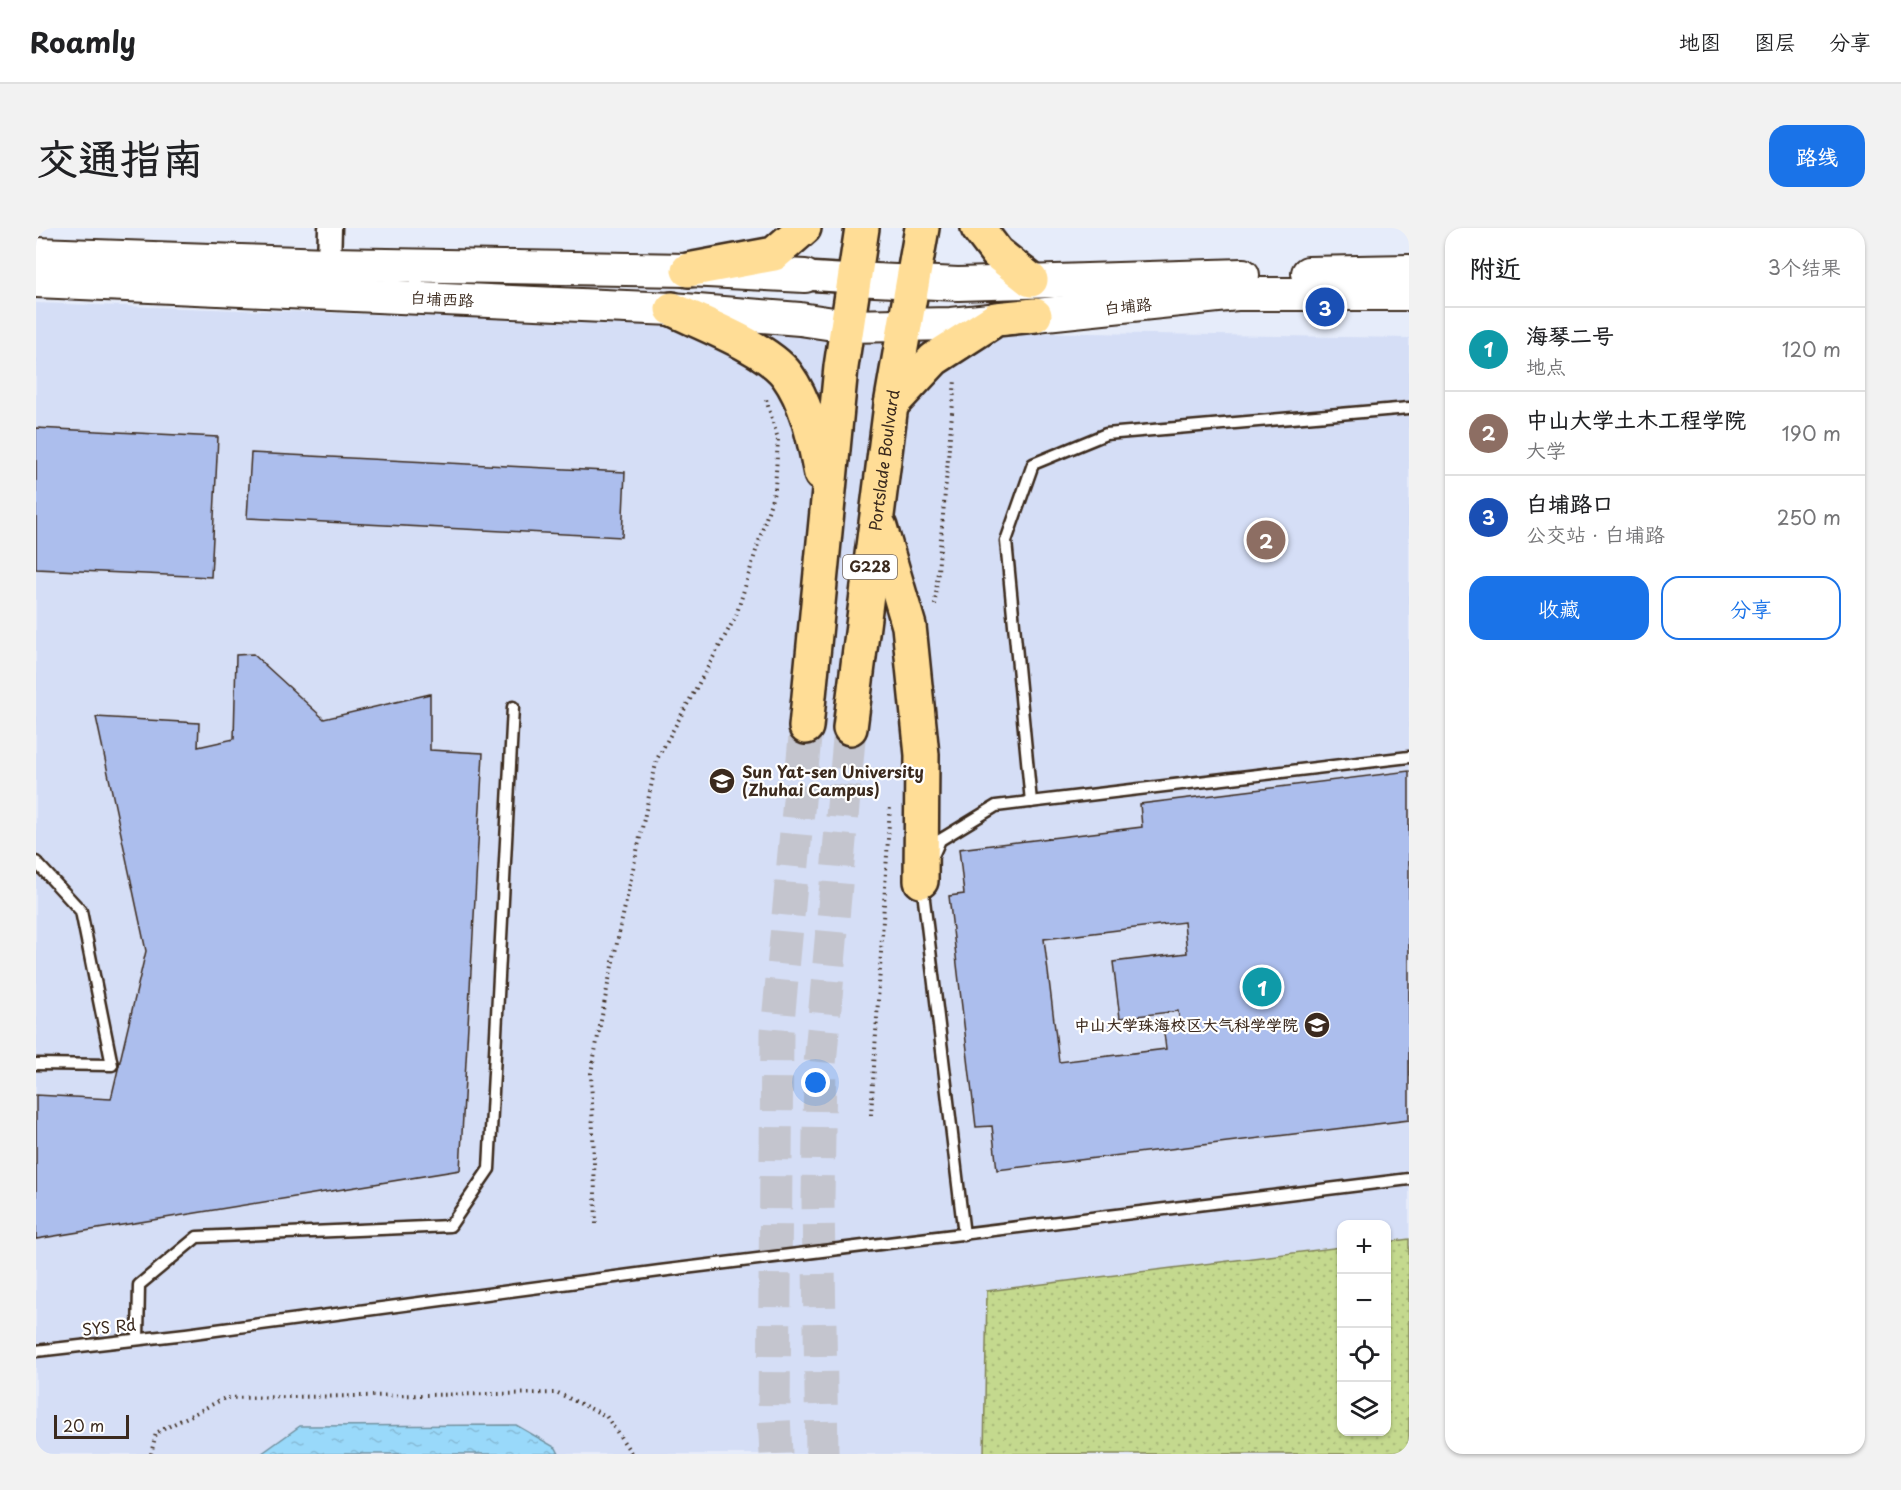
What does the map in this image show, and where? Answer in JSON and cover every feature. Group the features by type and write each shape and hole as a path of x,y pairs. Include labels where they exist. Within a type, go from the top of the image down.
{"highway":[{"path":"688,270 774,254 804,228"},
{"name":"G228","path":"806,727 847,326 862,228"},
{"name":"Portslade Boulvard","path":"850,728 891,405 922,228"},
{"path":"978,228 997,253 1031,280"},
{"path":"672,309 740,341 773,362 787,375 810,423 828,505"},
{"path":"891,405 934,359 996,319 1035,315"},
{"path":"877,516 909,626 922,755 921,881"}],"main road":[{"name":"白埔西路","path":"36,254 329,264 688,270 804,276"},
{"name":"白埔路","path":"854,279 914,280 958,284 1031,280 1409,271"},
{"name":"白埔西路","path":"36,281 672,309 800,319 847,326"},
{"name":"白埔路","path":"847,326 905,327 1237,294 1409,294"}],"street":[{"path":"329,264 330,228"},
{"path":"804,276 854,279"}],"lane":[{"path":"1031,802 1006,541 1033,464 1106,434 1409,408"},
{"path":"138,1339 139,1285 197,1237 450,1226 489,1169 513,707"},
{"path":"964,1234 921,881 940,840 996,806 1409,757"},
{"path":"36,862 81,911 112,1065 36,1064"},
{"name":"SYS Rd","path":"36,1351 186,1334 660,1271 1409,1179"}],"path":[{"path":"596,1224 591,1073 605,1000 657,759 736,616 775,489 778,439 764,394"},
{"path":"151,1454 156,1433 225,1398 536,1393 558,1393 606,1416 632,1454"}],"shaded area":[{"name":"Sun Yat-sen University (Zhuhai Campus)","path":"36,303 777,328 1409,338 1409,1454 36,1454"}],"green space":[{"path":"1409,1239 1409,1451 1382,1454 984,1454 987,1291 1337,1247 1337,1436 1391,1436 1391,1241"}],"water":[{"path":"516,1425 556,1448 559,1454 261,1454 300,1426"}],"building":[{"path":"36,428 218,437 211,577 36,569"},
{"path":"251,453 625,472 622,537 247,518"},
{"path":"253,654 324,719 430,694 430,750 483,753 460,1170 36,1239 36,1095 111,1099 146,951 96,717 199,723 198,747 234,739 236,655"},
{"path":"1409,771 1409,1120 997,1170 992,1126 976,1127 949,896 964,894 959,849 1142,827 1140,804","holes":["1184,922 1187,953 1113,962 1120,1018 1178,1011 1180,1023 1163,1025 1166,1049 1059,1062 1044,939"]}],"tunnel":[{"path":"776,1454 774,1415 777,1032 806,727"},
{"path":"822,1454 818,1201 820,1064 850,728"}],"place":[{"name":"白埔路口","path":"1325,307"},
{"name":"中山大学土木工程学院","path":"1266,540"},
{"name":"Sun Yat-sen University (Zhuhai Campus)","path":"722,781"},
{"name":"海琴二号","path":"1262,987"},
{"name":"中山大学珠海校区大气科学学院","path":"1317,1025"}]}
